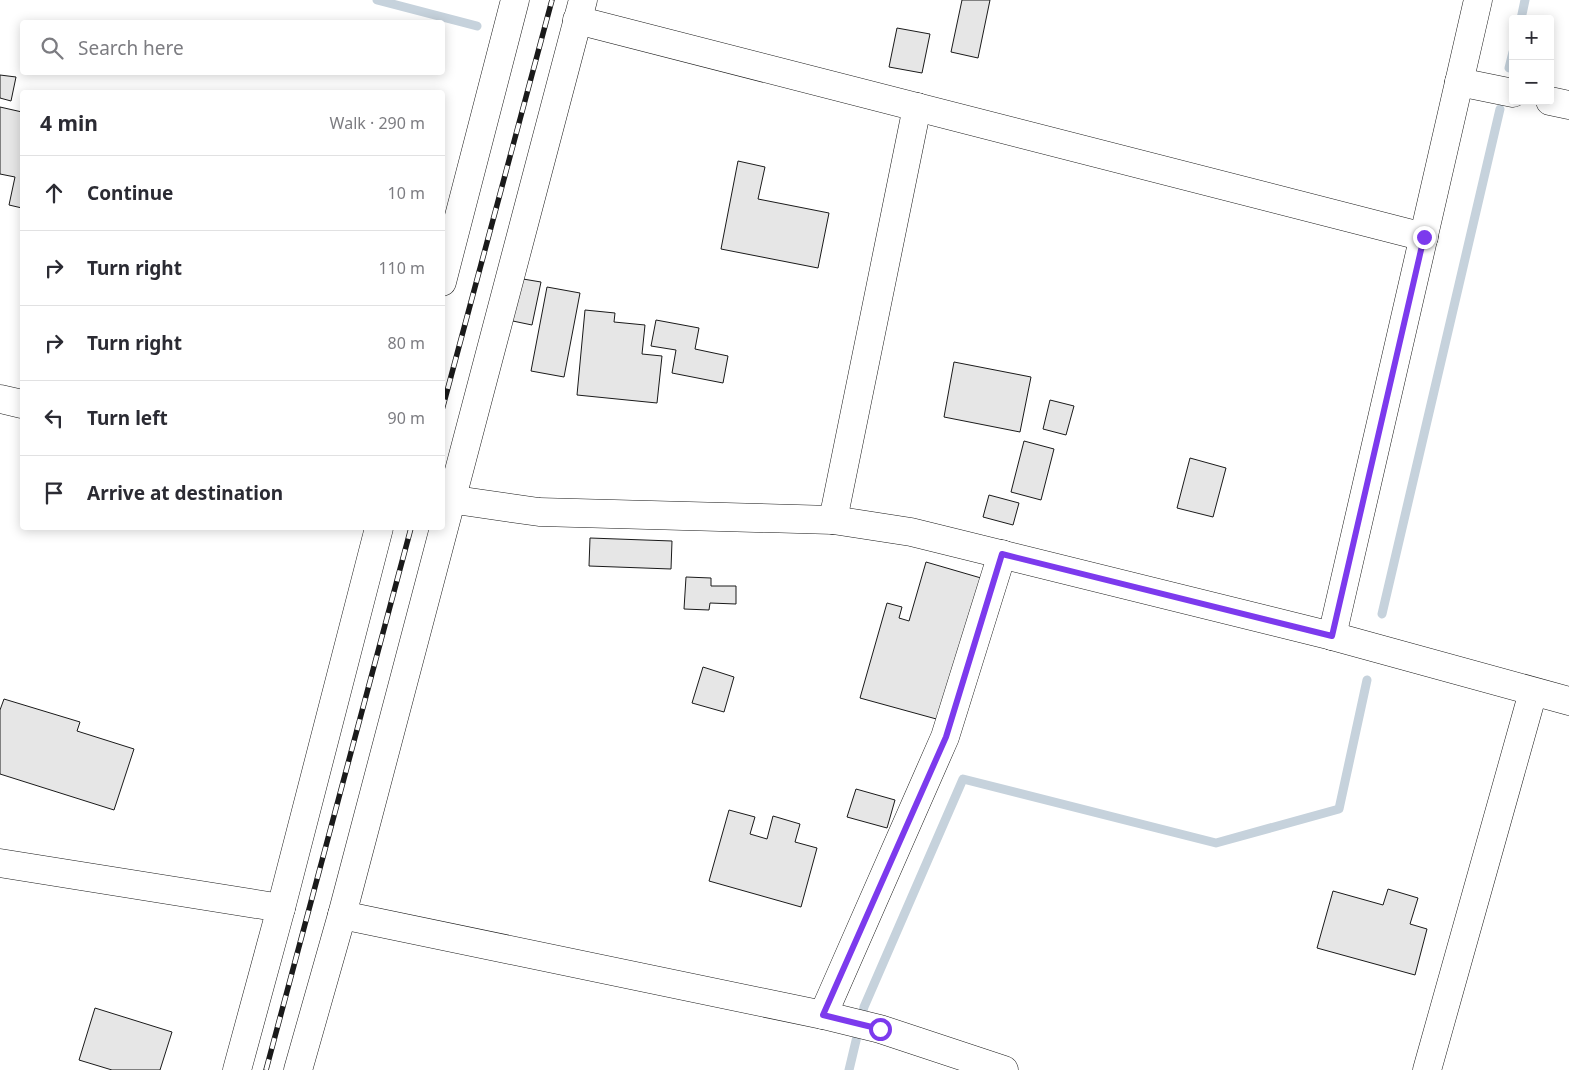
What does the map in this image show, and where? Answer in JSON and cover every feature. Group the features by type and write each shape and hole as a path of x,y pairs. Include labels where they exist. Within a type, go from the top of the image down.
{"street":[{"path":"445,270 515,0"},
{"path":"1332,636 1478,0"},
{"path":"1424,237 917,107 580,10 447,499 539,512 833,520 911,532 1332,636 1569,701"},
{"path":"1459,82 1509,92"},
{"path":"1554,102 1569,105"},
{"path":"833,520 917,107"},
{"path":"0,399 20,404"},
{"path":"237,1070 281,908 378,530"},
{"path":"298,1070 342,915 439,530"},
{"path":"834,1018 946,737 1002,554"},
{"path":"1427,1070 1533,692"},
{"path":"0,863 281,908"},
{"path":"342,915 834,1018 880,1029 1004,1070"}],"building":[{"path":"962,0 990,0 978,58 951,52"},
{"path":"897,28 930,34 922,73 889,67"},
{"path":"0,75 16,77 11,101 0,98"},
{"path":"0,107 20,112 20,208 9,205 15,177 0,174"},
{"path":"738,161 765,167 758,199 829,213 818,268 721,249"},
{"path":"517,278 541,282 532,325 508,320"},
{"path":"547,287 580,293 564,377 531,371"},
{"path":"585,310 615,313 614,322 645,325 642,354 662,356 657,403 577,395"},
{"path":"656,320 699,328 695,349 728,356 723,383 672,373 676,350 651,346"},
{"path":"954,362 1031,377 1020,432 944,417"},
{"path":"1050,400 1074,406 1066,435 1043,429"},
{"path":"1024,441 1054,449 1041,500 1011,492"},
{"path":"1190,458 1226,468 1213,517 1177,508"},
{"path":"989,495 1019,503 1013,525 983,517"},
{"path":"590,538 672,541 671,569 589,566"},
{"path":"926,562 981,578 940,720 860,698 887,603 902,607 899,618 909,621"},
{"path":"686,577 711,578 711,586 736,586 736,604 710,603 709,610 684,609"},
{"path":"703,667 734,677 724,712 692,703"},
{"path":"4,699 80,722 77,731 134,749 114,810 0,774 0,710"},
{"path":"856,789 895,800 887,828 847,817"},
{"path":"729,810 755,817 750,834 767,839 773,816 800,824 795,842 817,848 801,907 709,881"},
{"path":"1388,889 1418,898 1410,924 1427,929 1415,975 1317,948 1333,891 1383,905"},
{"path":"95,1008 172,1032 160,1070 112,1070 79,1060"}],"waterway":[{"path":"377,0 477,26"},
{"path":"1522,15 1525,0"},
{"path":"1382,614 1500,109"},
{"path":"849,1070 864,1007 963,779 1216,843 1339,809 1367,680"}],"railway":[{"path":"445,399 552,0"},
{"path":"266,1070 410,530"}],"route":[{"path":"880,1029 823,1015 946,737 1002,554 1332,636 1424,237"}]}
